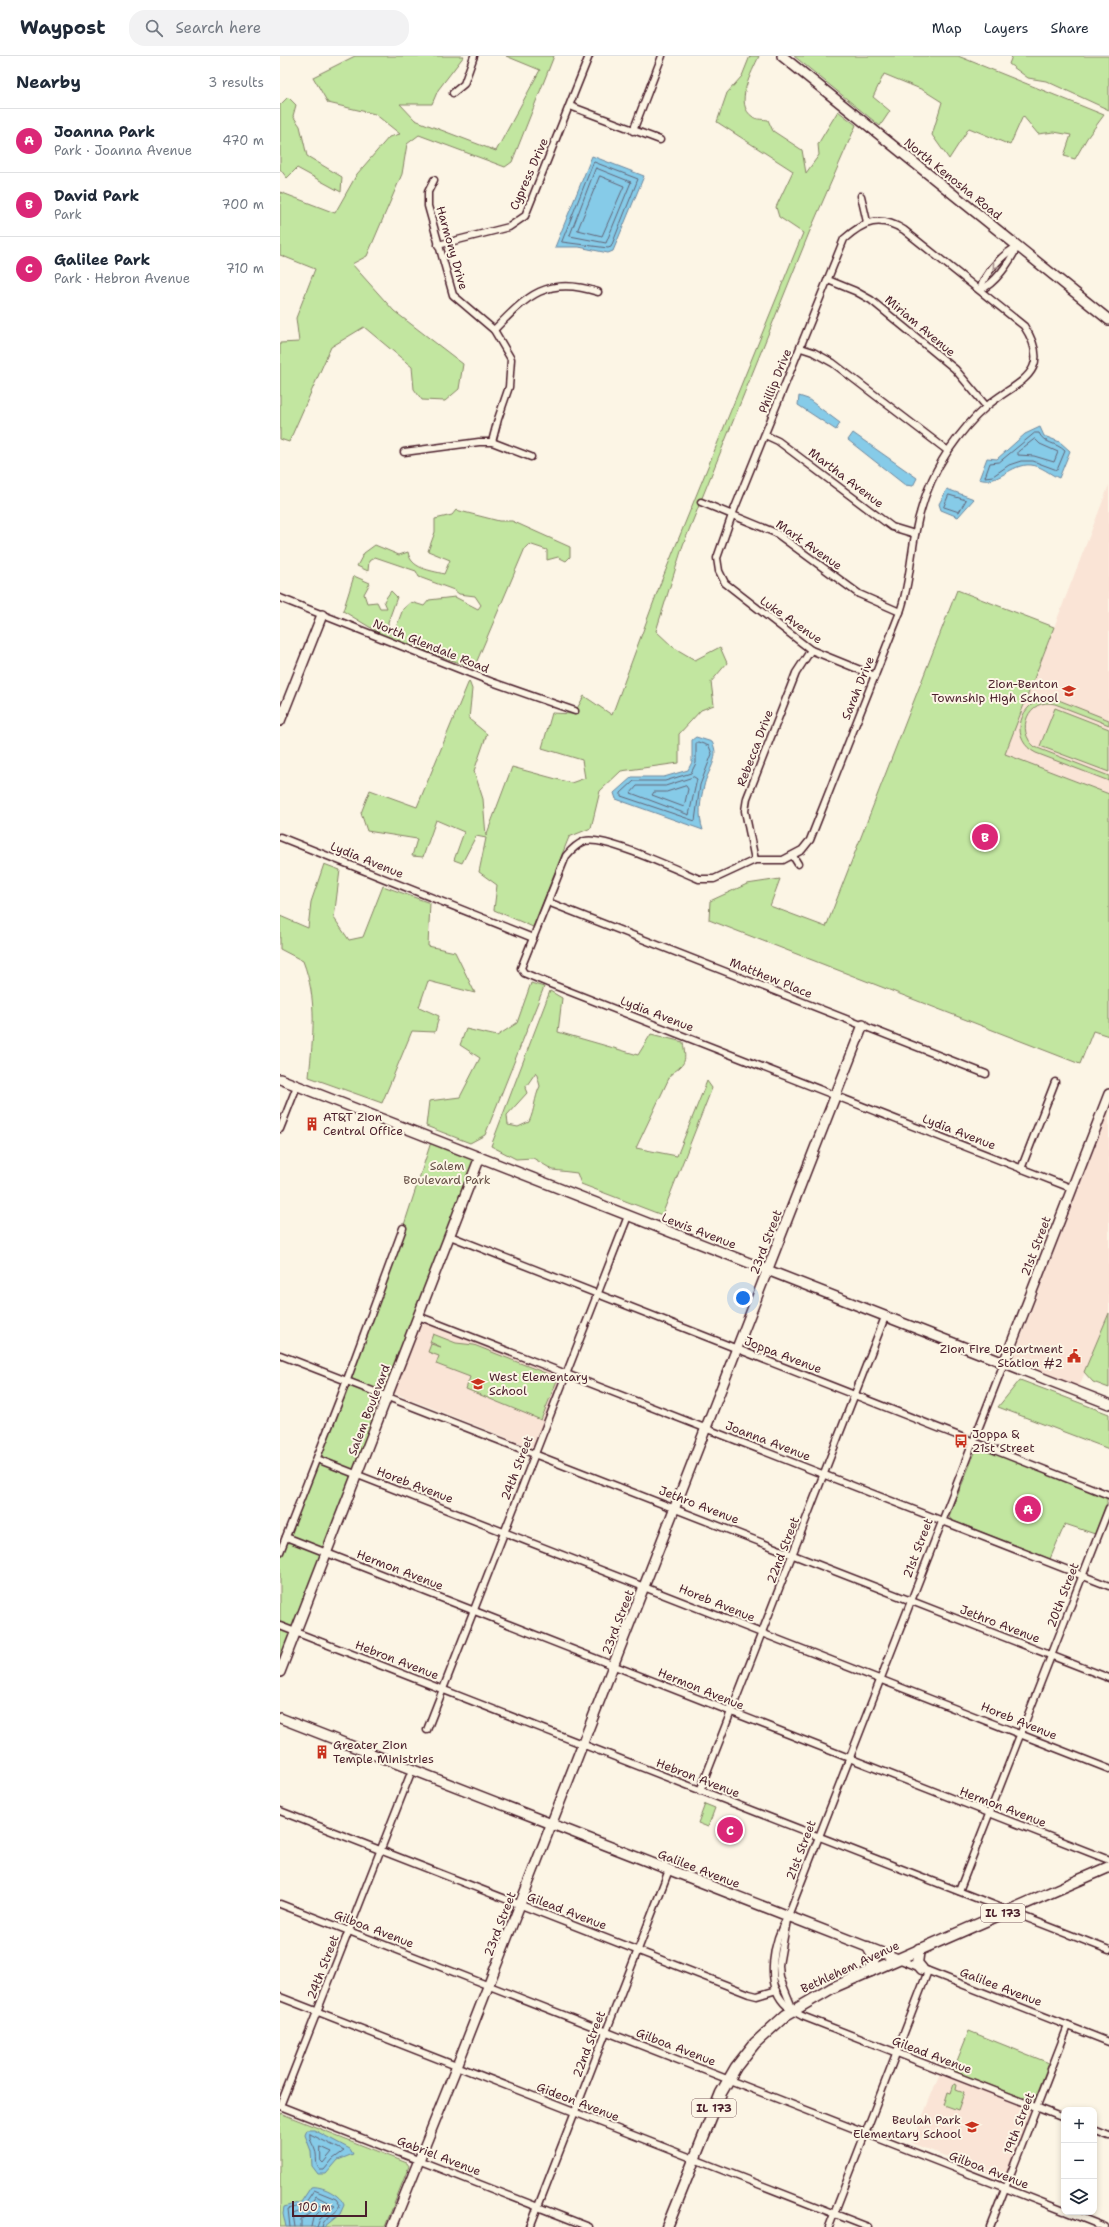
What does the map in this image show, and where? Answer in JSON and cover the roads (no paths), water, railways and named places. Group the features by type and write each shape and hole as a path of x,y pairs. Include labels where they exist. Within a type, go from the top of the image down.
{"main road":[{"name":"Bethlehem Avenue","path":"668,2227 713,2110 729,2080 756,2044 793,2010 832,1988 871,1970 1109,1867"},
{"path":"868,1947 874,1958 871,1970"},
{"path":"919,1950 917,1963 925,1970"}],"street":[{"path":"453,93 464,84 474,56"},
{"name":"Cypress Drive","path":"438,245 509,227 525,216 589,56"},
{"path":"633,131 662,56"},
{"name":"North Kenosha Road","path":"782,56 1109,320"},
{"path":"570,106 660,140"},
{"name":"Harmony Drive","path":"434,180 428,192 428,206 453,295 494,330 511,358 512,372 509,387 492,442"},
{"path":"861,196 867,222 885,221 896,224 980,290 987,288 1012,257 1017,247"},
{"name":"Phillip Drive","path":"717,558 732,515 844,239 867,222"},
{"name":"Miriam Avenue","path":"828,280 871,300 955,369 986,406"},
{"path":"494,330 519,304 533,294 552,288 567,286 583,287 598,292"},
{"name":"Sarah Drive","path":"793,856 810,840 900,612 910,577 915,534 926,496 948,451 986,406 1022,383 1030,372 1035,360 1034,347 1024,326 980,290"},
{"path":"800,348 813,352 833,363 948,451"},
{"name":"Martha Avenue","path":"765,436 778,441 892,527 915,534"},
{"path":"404,452 479,442 492,442 531,457"},
{"name":"Mark Avenue","path":"701,502 776,533 859,594 900,612"},
{"name":"Luke Avenue","path":"717,558 719,571 725,583 811,650 875,676"},
{"name":"North Glendale Road","path":"280,598 492,682 575,711"},
{"path":"280,721 322,615"},
{"name":"Rebecca Drive","path":"755,860 745,811 747,798 796,672 811,650"},
{"name":"Lydia Avenue","path":"280,837 533,938 521,968 524,973 1072,1188"},
{"path":"533,938 566,856 574,847 585,841 604,842 699,879 714,879 755,860 783,860 793,856 798,864"},
{"name":"Matthew Place","path":"548,902 986,1074"},
{"name":"23rd Street","path":"392,2227 420,2161 489,1986 863,1025"},
{"name":"Lewis Avenue","path":"280,1079 1109,1404"},
{"path":"1021,1169 1056,1082"},
{"path":"280,1129 297,1086"},
{"name":"21st Street","path":"780,1989 774,1980 774,1957 782,1926 788,1916 1109,1094"},
{"name":"Salem Boulevard","path":"280,1672 480,1157"},
{"name":"24th Street","path":"427,1730 628,1216"},
{"path":"280,1552 317,1459 403,1228"},
{"name":"Joppa Avenue","path":"450,1236 1109,1495"},
{"name":"Joanna Avenue","path":"418,1316 1109,1586"},
{"name":"22nd Street","path":"700,1791 730,1712 794,1554 885,1317"},
{"name":"Jethro Avenue","path":"280,1355 535,1453 1109,1678"},
{"name":"Horeb Avenue","path":"317,1459 1109,1769"},
{"name":"20th Street","path":"959,1891 1109,1508"},
{"name":"Hermon Avenue","path":"286,1537 1109,1860"},
{"name":"Hebron Avenue","path":"280,1626 1109,1950"},
{"name":"Galilee Avenue","path":"280,1718 1109,2042"},
{"name":"24th Street","path":"280,2106 412,1770"},
{"name":"Gilead Avenue","path":"280,1811 749,1994 757,1996 780,1989"},
{"name":"22nd Street","path":"530,2227 669,1870"},
{"name":"Gilboa Avenue","path":"280,1904 1061,2210"},
{"path":"829,2227 896,2053 925,1970"},
{"path":"780,1989 791,2002 793,2010"},
{"name":"Gideon Avenue","path":"280,1997 868,2227"},
{"name":"Gilead Avenue","path":"793,2010 802,2016 1061,2117"},
{"name":"19th Street","path":"990,2227 1068,2026"},
{"name":"Gabriel Avenue","path":"280,2106 589,2227"},
{"path":"1097,2131 1109,2136"},
{"path":"1075,2215 1106,2227"}],"water":[{"path":"592,156 644,176 613,251 608,253 579,247 555,247"},
{"path":"799,396 808,399 840,423 836,430 798,405"},
{"path":"1040,427 1044,436 1060,442 1070,451 1059,478 1039,467 1024,465 992,479 979,479 987,458 997,459 1025,434"},
{"path":"853,433 917,478 913,486 905,485 848,440"},
{"path":"947,489 974,499 958,517 941,510 939,504"},
{"path":"696,737 712,742 715,754 701,797 700,814 703,830 616,799 614,793 632,777 664,777 688,770 692,762 692,740"},
{"path":"307,2130 314,2130 350,2149 353,2154 338,2160 326,2174 318,2174 312,2166 311,2151 305,2135"},
{"path":"311,2187 325,2189 335,2194 344,2205 340,2214 324,2227 286,2227 283,2213 284,2207 301,2202"}],"place":[{"name":"Zion-Benton Township High School","path":"1069,691"},
{"name":"David Park","path":"985,837"},
{"name":"AT&T Zion Central Office","path":"312,1124"},
{"name":"Zion Fire Department Station #2","path":"1074,1356"},
{"name":"West Elementary School","path":"478,1384"},
{"name":"Joppa & 21st Street","path":"961,1441"},
{"name":"Joanna Park","path":"1028,1509"},
{"name":"Greater Zion Temple Ministries","path":"322,1752"},
{"name":"Galilee Park","path":"730,1830"},
{"name":"Beulah Park Elementary School","path":"972,2127"}],"park label":[{"name":"Salem Boulevard Park","path":"447,1173"}]}
